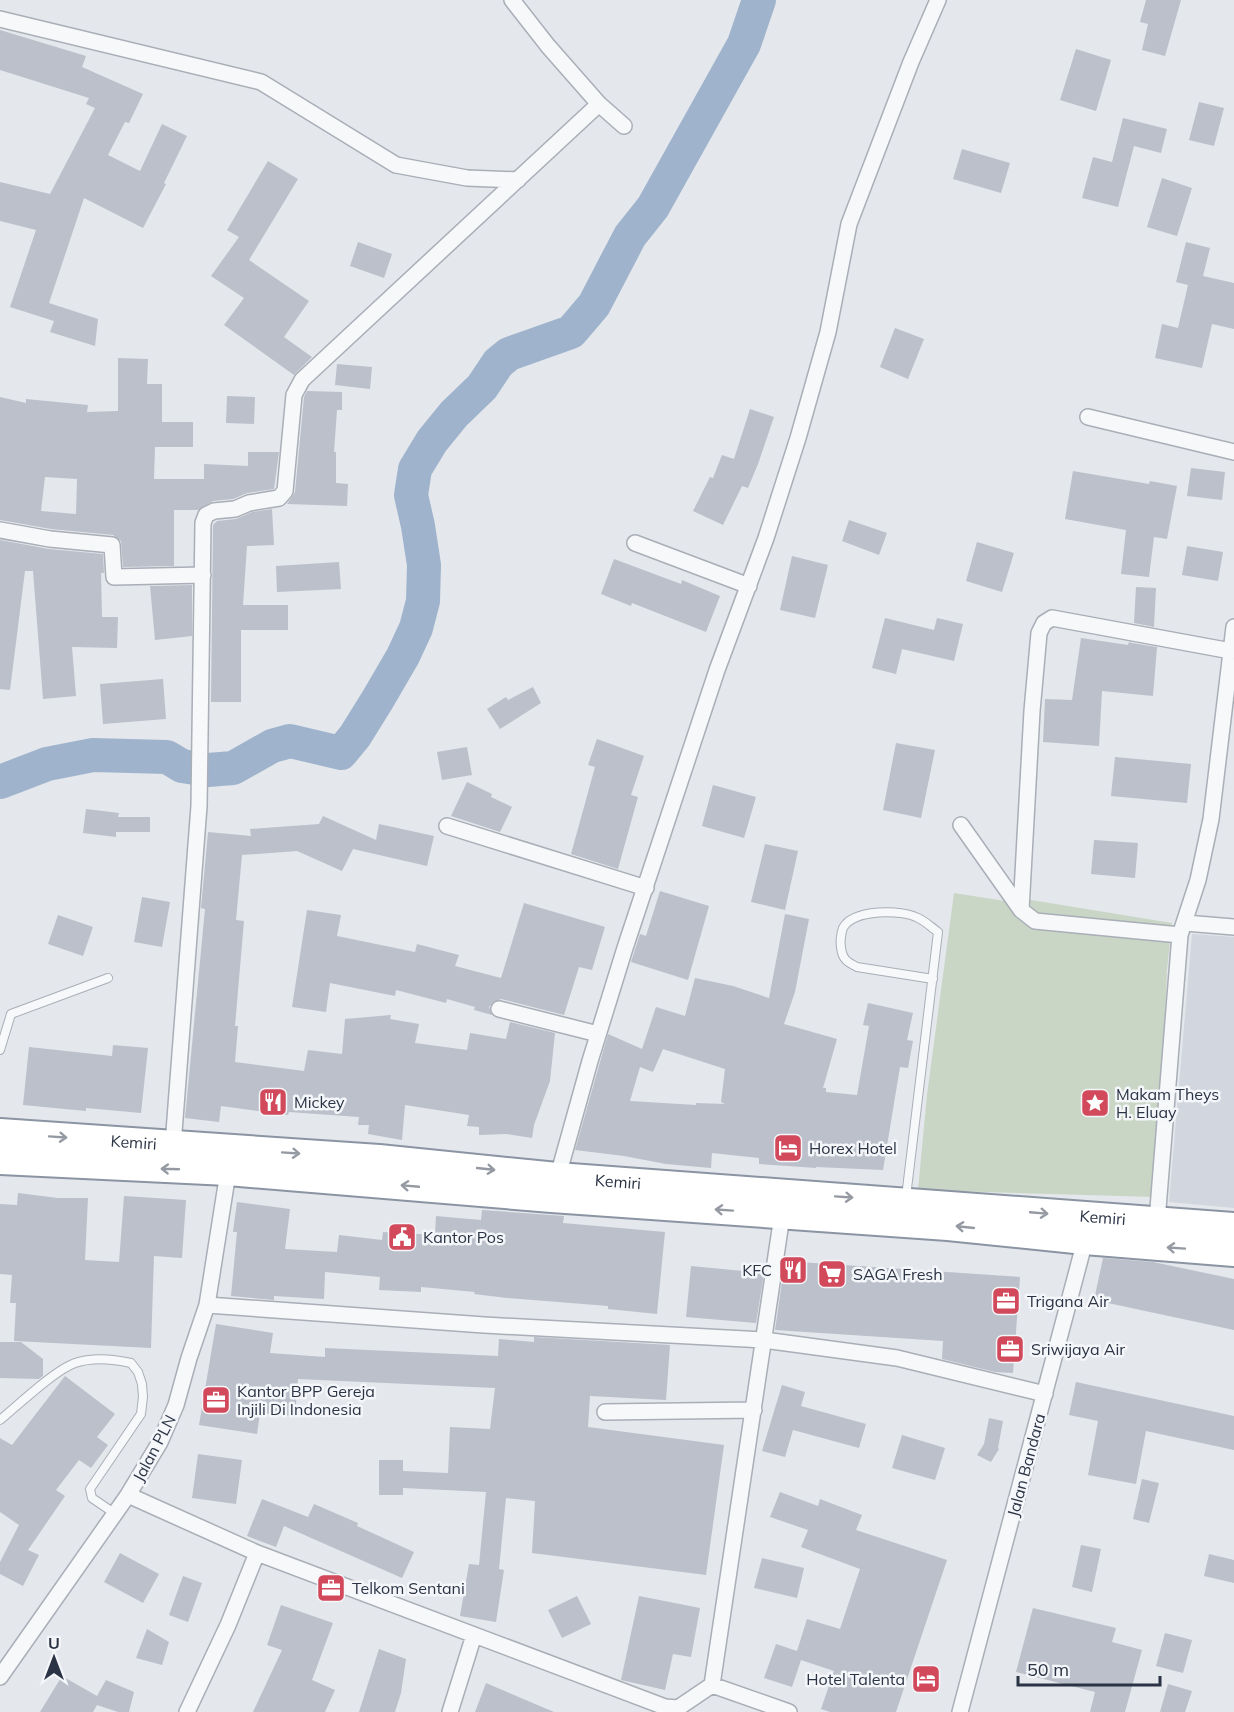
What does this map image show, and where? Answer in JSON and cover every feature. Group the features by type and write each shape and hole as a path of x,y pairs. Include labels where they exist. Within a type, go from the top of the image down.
{"highway":[{"name":"Kemiri","path":"0,1133 173,1145 231,1160"},
{"name":"Kemiri","path":"0,1160 231,1160 784,1204 948,1226 1088,1229 1157,1221 1234,1227"},
{"name":"Kemiri","path":"784,1204 906,1201 1234,1252"}],"street":[{"path":"512,0 548,46 599,104 624,126"},
{"path":"555,1187 598,1034 717,670 766,538 819,368 849,224 911,62 938,0"},
{"path":"0,19 261,82 396,165 467,178 518,180"},
{"path":"173,1145 199,806 203,523 207,515 214,511 239,508 249,503 279,498 285,491 294,395 302,380 599,104"},
{"path":"1088,417 1234,452"},
{"path":"0,530 50,539 112,545 114,578 203,575"},
{"path":"635,543 748,586"},
{"path":"1021,910 1032,711 1039,633 1044,623 1052,618 1231,651"},
{"path":"1157,1221 1183,929 1198,880 1211,819 1231,682 1234,627"},
{"path":"961,825 1021,910 1035,921 1183,929 1234,927"},
{"path":"447,826 646,888"},
{"path":"499,1009 598,1034"},
{"name":"Jalan PLN","path":"0,1677 128,1495 160,1442 176,1406 207,1305 231,1160"},
{"path":"128,1495 256,1553 665,1707 678,1708 712,1685 784,1204"},
{"name":"Jalan Bandara","path":"960,1712 1088,1229"},
{"path":"207,1305 484,1325 764,1340 897,1358 1045,1394"},
{"path":"605,1412 754,1410"},
{"path":"187,1712 228,1625 256,1553"},
{"path":"450,1712 474,1635"},
{"path":"712,1685 789,1712"}],"lane":[{"path":"906,1201 933,979 938,932 917,917 890,912 866,913 852,919 843,928 840,943 842,956 847,963 857,967 933,979"},
{"path":"0,1050 11,1014 108,978"},
{"path":"0,1420 49,1380 74,1364 95,1359 131,1363 138,1372 142,1384 144,1397 141,1414 90,1489 92,1498 114,1513"}],"shaded area":[{"path":"1192,934 1234,937 1234,1208 1169,1202"}],"green space":[{"path":"954,893 1018,903 1031,900 1172,923 1167,970 1154,1197 918,1190 927,1095"}],"building":[{"path":"1146,0 1181,0 1165,56 1142,50 1148,24 1140,22"},
{"path":"0,30 86,56 82,67 143,94 129,123 125,122 108,155 140,171 162,124 187,136 143,228 84,198 49,303 98,319 95,346 50,332 54,321 10,307 36,230 0,221 0,182 50,194 95,108 86,104 89,98 0,70"},
{"path":"1076,49 1111,60 1096,111 1060,100"},
{"path":"1199,102 1224,108 1214,146 1189,140"},
{"path":"1123,118 1167,129 1161,153 1134,146 1118,207 1082,198 1093,157 1112,162"},
{"path":"962,149 1010,163 1001,193 953,179"},
{"path":"268,161 298,179 249,260 309,301 284,337 312,357 294,375 224,325 244,298 211,276 239,237 227,230"},
{"path":"1162,178 1192,188 1177,236 1147,227"},
{"path":"358,242 392,254 384,278 350,266"},
{"path":"1186,242 1210,248 1203,276 1234,283 1234,329 1212,324 1202,368 1155,358 1162,324 1178,328 1188,285 1176,282"},
{"path":"895,328 924,339 908,379 880,367"},
{"path":"118,358 148,359 147,384 162,384 162,422 193,422 193,447 155,447 154,479 204,479 204,464 248,466 248,452 279,452 274,489 247,493 233,499 213,501 198,510 174,510 174,566 123,567 121,541 113,535 51,529 0,520 0,397 26,403 26,399 88,405 87,412 118,411","holes":["45,477 77,479 76,514 41,511"]},
{"path":"337,364 372,367 370,389 335,385"},
{"path":"307,391 342,392 342,410 337,410 334,452 336,452 336,483 348,484 347,506 287,504 295,492 304,397"},
{"path":"227,396 255,397 254,424 226,423"},
{"path":"750,409 774,417 748,488 742,486 723,525 693,511 710,477 713,478 722,455 734,459"},
{"path":"1191,468 1225,472 1222,500 1187,496"},
{"path":"1073,471 1149,484 1150,481 1177,486 1167,539 1154,537 1149,577 1121,574 1126,530 1065,519"},
{"path":"272,509 274,545 247,546 243,605 288,605 288,630 241,630 241,702 211,702 213,525 217,521 236,519 252,512"},
{"path":"849,520 887,533 879,555 842,541"},
{"path":"0,540 49,549 103,554 102,617 118,617 117,648 72,647 76,696 43,699 33,571 25,571 10,690 0,689"},
{"path":"977,542 1014,553 1002,592 966,581"},
{"path":"1187,546 1223,552 1218,581 1182,575"},
{"path":"792,556 828,565 815,618 780,610"},
{"path":"614,559 681,584 682,580 720,596 706,632 632,603 631,606 601,594"},
{"path":"339,562 341,589 277,592 276,566"},
{"path":"192,585 192,636 155,640 150,586"},
{"path":"1136,587 1156,588 1154,627 1134,623"},
{"path":"885,618 934,630 937,618 963,624 954,661 902,649 896,674 872,668"},
{"path":"1081,638 1157,647 1153,696 1102,691 1099,746 1043,742 1045,699 1072,700"},
{"path":"163,679 166,719 103,724 100,684"},
{"path":"533,687 541,703 500,729 487,709 506,697 508,700"},
{"path":"597,739 644,756 631,795 638,797 618,869 571,854 595,767 588,765"},
{"path":"896,743 935,750 921,818 883,810"},
{"path":"467,747 472,775 442,780 437,752"},
{"path":"1115,757 1191,764 1187,803 1111,796"},
{"path":"467,782 512,807 500,832 451,816"},
{"path":"713,785 756,797 744,838 702,826"},
{"path":"86,809 119,813 118,817 150,817 150,832 116,832 116,837 83,833"},
{"path":"323,816 376,840 379,824 434,836 427,866 353,849 342,871 297,851 242,855 236,920 244,921 235,1026 238,1026 235,1062 304,1071 308,1050 342,1054 345,1019 391,1015 390,1019 419,1024 415,1043 467,1050 470,1033 506,1039 510,1022 555,1033 550,1081 534,1125 532,1138 506,1134 479,1135 479,1127 467,1126 469,1115 405,1105 402,1140 368,1134 369,1125 358,1125 359,1117 289,1112 288,1115 221,1106 219,1122 185,1118 205,909 201,908 208,832 251,836 250,829 319,824"},
{"path":"1094,840 1138,843 1135,878 1091,874"},
{"path":"765,844 798,851 785,910 751,902"},
{"path":"660,891 709,906 688,980 631,962 640,934 646,936"},
{"path":"142,897 170,902 162,947 134,942"},
{"path":"524,903 605,927 592,970 579,967 564,1015 501,999 489,1007 492,1015 474,1010 475,1007 447,999 446,1003 396,990 395,996 330,983 326,1012 292,1007 307,910 341,915 337,936 415,952 417,944 459,955 455,966 501,978"},
{"path":"785,914 809,919 795,992 784,1024 837,1039 823,1088 826,1088 826,1092 857,1095 869,1026 863,1025 868,1003 913,1013 907,1040 913,1041 908,1068 900,1067 883,1170 759,1164 759,1158 712,1153 711,1168 666,1164 575,1150 608,1034 642,1049 656,1007 685,1016 695,978 733,986 769,998","holes":["663,1049 725,1069 721,1102 725,1104 696,1103 696,1105 630,1101 640,1067 653,1072"]},
{"path":"58,915 93,927 83,956 48,944"},
{"path":"113,1045 148,1048 141,1113 23,1105 29,1047 112,1056"},
{"path":"18,1193 58,1198 88,1198 85,1260 119,1262 124,1196 186,1200 182,1258 154,1256 151,1348 14,1341 16,1303 10,1303 12,1275 0,1274 0,1204 17,1205"},
{"path":"237,1202 290,1209 285,1249 337,1252 339,1235 382,1240 383,1232 435,1235 436,1216 481,1220 482,1210 564,1216 563,1223 665,1232 657,1314 608,1309 608,1306 507,1298 474,1294 475,1292 421,1287 421,1292 379,1290 380,1277 325,1272 324,1299 274,1296 274,1300 231,1296 237,1232 233,1232"},
{"path":"1103,1258 1153,1262 1234,1279 1234,1330 1094,1300"},
{"path":"785,1261 1020,1277 1013,1373 995,1372 942,1359 943,1341 775,1330"},
{"path":"691,1266 764,1273 756,1323 686,1317"},
{"path":"216,1324 273,1333 270,1353 325,1357 325,1348 498,1356 499,1339 534,1342 534,1337 670,1345 666,1400 590,1396 588,1427 724,1445 706,1575 532,1553 535,1501 506,1498 499,1569 504,1570 496,1622 460,1616 469,1564 479,1565 486,1492 403,1488 403,1495 379,1495 379,1460 403,1460 403,1471 448,1473 450,1427 490,1429 495,1388 298,1379 295,1416 260,1413 257,1434 199,1425"},
{"path":"0,1342 21,1342 43,1359 43,1376 39,1379 0,1378"},
{"path":"65,1376 115,1414 97,1437 108,1445 91,1468 79,1460 56,1490 65,1496 28,1550 39,1555 23,1586 0,1574 0,1562 19,1525 0,1512 0,1438 12,1445"},
{"path":"1076,1382 1234,1416 1234,1450 1146,1431 1136,1484 1088,1475 1098,1421 1069,1415"},
{"path":"782,1385 805,1392 801,1406 866,1424 859,1448 793,1430 785,1457 762,1451"},
{"path":"989,1418 1003,1421 999,1449 991,1462 977,1455 984,1444"},
{"path":"902,1435 945,1448 935,1480 892,1468"},
{"path":"198,1454 242,1460 236,1504 192,1498"},
{"path":"1142,1479 1159,1483 1149,1523 1133,1519"},
{"path":"780,1492 818,1506 820,1499 862,1515 856,1530 947,1560 896,1712 830,1712 821,1709 834,1671 801,1660 792,1687 764,1678 776,1644 797,1651 807,1619 840,1629 860,1569 801,1547 808,1530 770,1517"},
{"path":"262,1499 308,1517 314,1504 358,1523 357,1526 414,1552 402,1578 284,1526 276,1547 247,1536"},
{"path":"1081,1545 1101,1549 1092,1592 1072,1587"},
{"path":"120,1553 159,1574 143,1603 104,1582"},
{"path":"1209,1554 1234,1560 1234,1583 1204,1576"},
{"path":"762,1558 804,1568 797,1598 754,1588"},
{"path":"183,1576 202,1583 188,1622 169,1615"},
{"path":"577,1596 591,1624 562,1638 548,1610"},
{"path":"639,1596 700,1608 691,1657 673,1654 665,1690 621,1680"},
{"path":"281,1605 333,1623 312,1680 335,1690 325,1712 253,1712 282,1650 267,1645"},
{"path":"1033,1608 1116,1628 1112,1642 1142,1650 1125,1712 1090,1712 1095,1692 1016,1672"},
{"path":"147,1629 169,1642 162,1665 136,1658"},
{"path":"1165,1633 1192,1640 1183,1673 1156,1666"},
{"path":"379,1649 406,1659 401,1693 395,1712 359,1712"},
{"path":"62,1676 97,1696 106,1680 134,1692 129,1712 118,1712 97,1705 93,1712 40,1712"},
{"path":"486,1683 554,1712 475,1712"},
{"path":"1168,1684 1192,1691 1185,1712 1160,1712"}],"waterway":[{"path":"0,782 47,764 93,755 167,757 182,766 208,770 233,768 272,746 290,741 341,753 355,736 378,699 416,628 423,601 424,565 411,495 415,469 432,441 454,414 482,387 498,363 509,354 571,332 594,305 630,236 653,207 744,44 759,0"}],"place":[{"name":"Mickey","path":"273,1102"},
{"name":"Makam Theys H. Eluay","path":"1095,1103"},
{"name":"Horex Hotel","path":"788,1148"},
{"name":"Kantor Pos","path":"402,1237"},
{"name":"KFC","path":"793,1270"},
{"name":"SAGA Fresh","path":"832,1274"},
{"name":"Trigana Air","path":"1006,1301"},
{"name":"Sriwijaya Air","path":"1010,1349"},
{"name":"Kantor BPP Gereja Injili Di Indonesia","path":"216,1400"},
{"name":"Telkom Sentani","path":"331,1588"},
{"name":"Hotel Talenta","path":"926,1679"}]}
